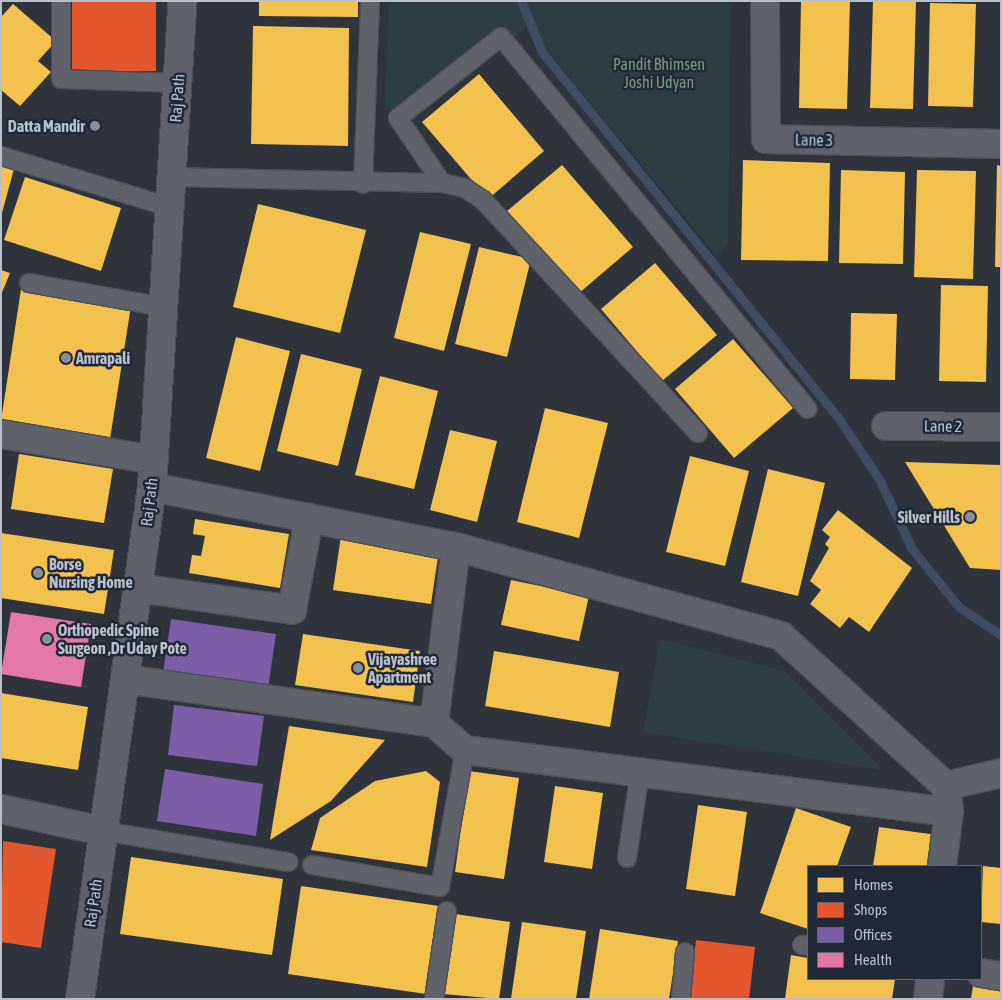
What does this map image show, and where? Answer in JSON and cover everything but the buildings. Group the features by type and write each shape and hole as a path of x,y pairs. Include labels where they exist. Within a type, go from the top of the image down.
{"street":[{"name":"Raj Path","path":"80,999 153,474 183,1"},
{"name":"Lane 3","path":"765,1 766,139 1001,144"},
{"name":"Lane 2","path":"886,426 1001,427"},
{"path":"1,434 309,518 456,547 781,636 947,799 942,865"},
{"path":"138,588 292,610 309,518"},
{"path":"434,723 456,547"},
{"path":"125,679 434,723 465,750 640,772 947,799 1001,773"},
{"path":"1,810 103,831"},
{"path":"982,973 1001,976"},
{"path":"928,999 930,980"}],"lane":[{"path":"62,1 61,79 178,83"},
{"path":"363,184 370,1"},
{"path":"442,183 398,118 501,37 808,408"},
{"path":"1,156 170,207"},
{"path":"172,177 363,184 442,183 465,188 483,200 698,433"},
{"path":"29,283 164,306"},
{"path":"312,865 440,887 465,750"},
{"path":"627,858 640,772"},
{"path":"103,831 288,862"},
{"path":"434,999 447,912"},
{"path":"681,999 686,952"}],"green space":[{"name":"Pandit Bhimsen Joshi Udyan","path":"389,1 731,1 728,245 717,256 527,26 413,119 398,118 385,103"},
{"path":"660,639 784,671 883,770 643,732"}],"waterway":[{"path":"521,1 542,52 837,416 879,479 912,549 959,607 1001,635"}],"place":[{"name":"Datta Mandir","path":"95,126"},
{"name":"Amrapali","path":"66,358"},
{"name":"Silver Hills","path":"970,517"},
{"name":"Borse Nursing Home","path":"38,573"},
{"name":"Orthopedic Spine Surgeon ,Dr Uday Pote","path":"47,639"},
{"name":"Vijayashree Apartment","path":"358,668"}]}
